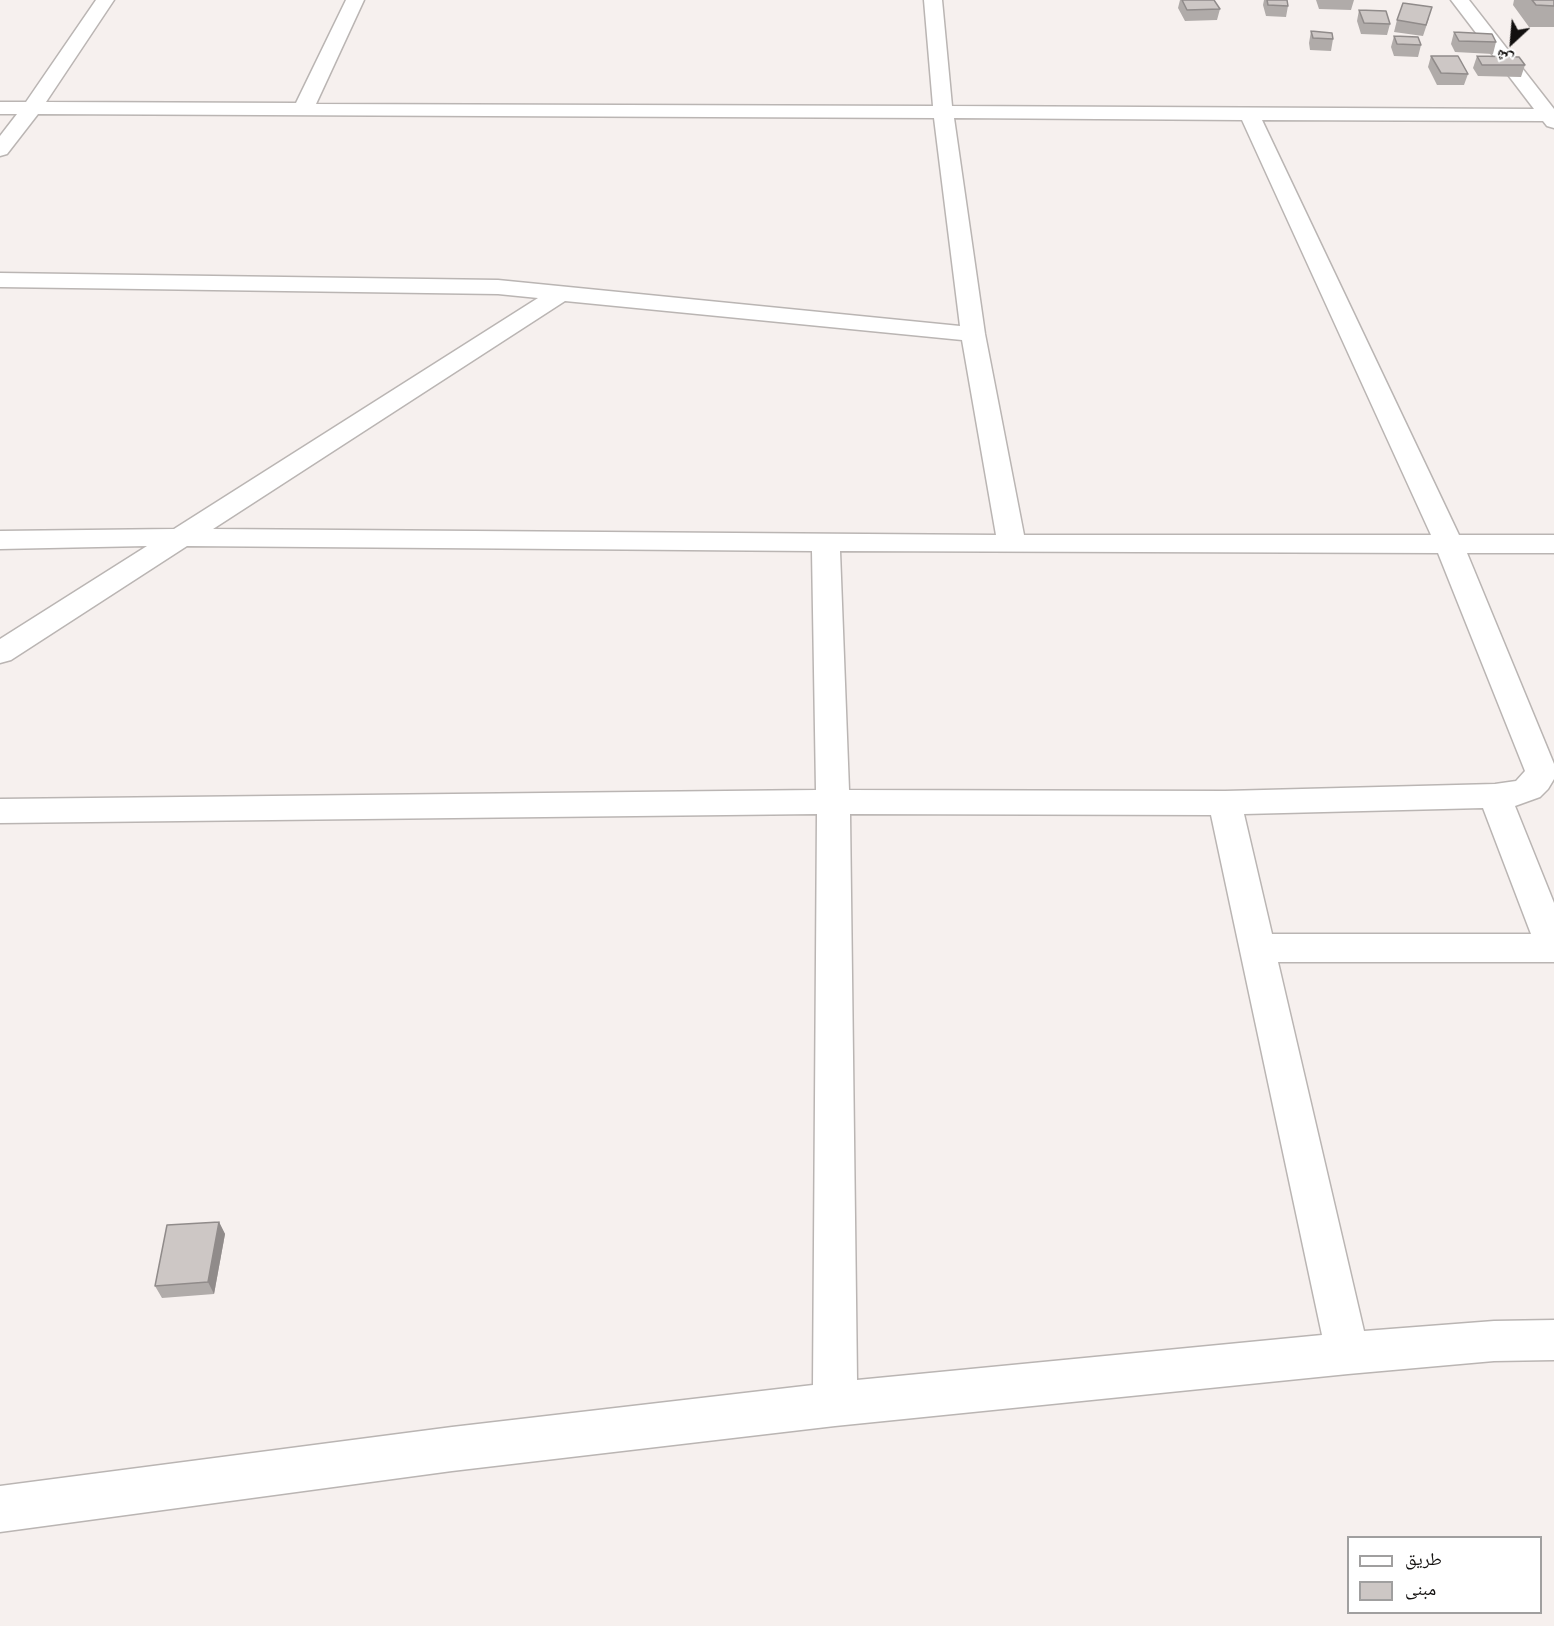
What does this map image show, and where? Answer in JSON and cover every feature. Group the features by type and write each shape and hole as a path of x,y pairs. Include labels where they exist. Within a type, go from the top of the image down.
{"street":[{"path":"0,150 32,108 105,0"},
{"path":"304,108 355,0"},
{"path":"933,0 943,112 973,334 1012,544"},
{"path":"1460,0 1552,117"},
{"path":"0,108 1552,117"},
{"path":"0,811 833,802 1225,803 1495,796 1516,794 1528,789 1537,781 1541,771 1449,544 1249,114"},
{"path":"0,280 435,285 563,292 973,334"},
{"path":"0,653 563,292"},
{"path":"0,540 183,537 1012,544 1554,544"},
{"path":"826,542 833,802 836,1404"},
{"path":"1259,948 1554,947 1495,796"},
{"path":"1225,803 1348,1353"},
{"path":"0,1509 464,1448 836,1404 1348,1353 1494,1341 1554,1340"}],"building":[{"path":"1182,0 1214,0 1220,9 1187,10"},
{"path":"1267,0 1287,0 1288,6 1268,5"},
{"path":"1532,0 1554,0 1554,6 1536,5"},
{"path":"1403,3 1432,7 1426,25 1397,20"},
{"path":"1359,10 1386,11 1390,24 1364,23"},
{"path":"1311,31 1332,33 1333,39 1313,38"},
{"path":"1454,32 1492,34 1496,42 1459,41"},
{"path":"1394,36 1418,37 1421,45 1397,44"},
{"path":"1431,56 1458,56 1468,74 1441,73"},
{"path":"1477,56 1519,57 1525,65 1482,65"},
{"path":"219,1222 208,1282 155,1286 167,1225"}]}
